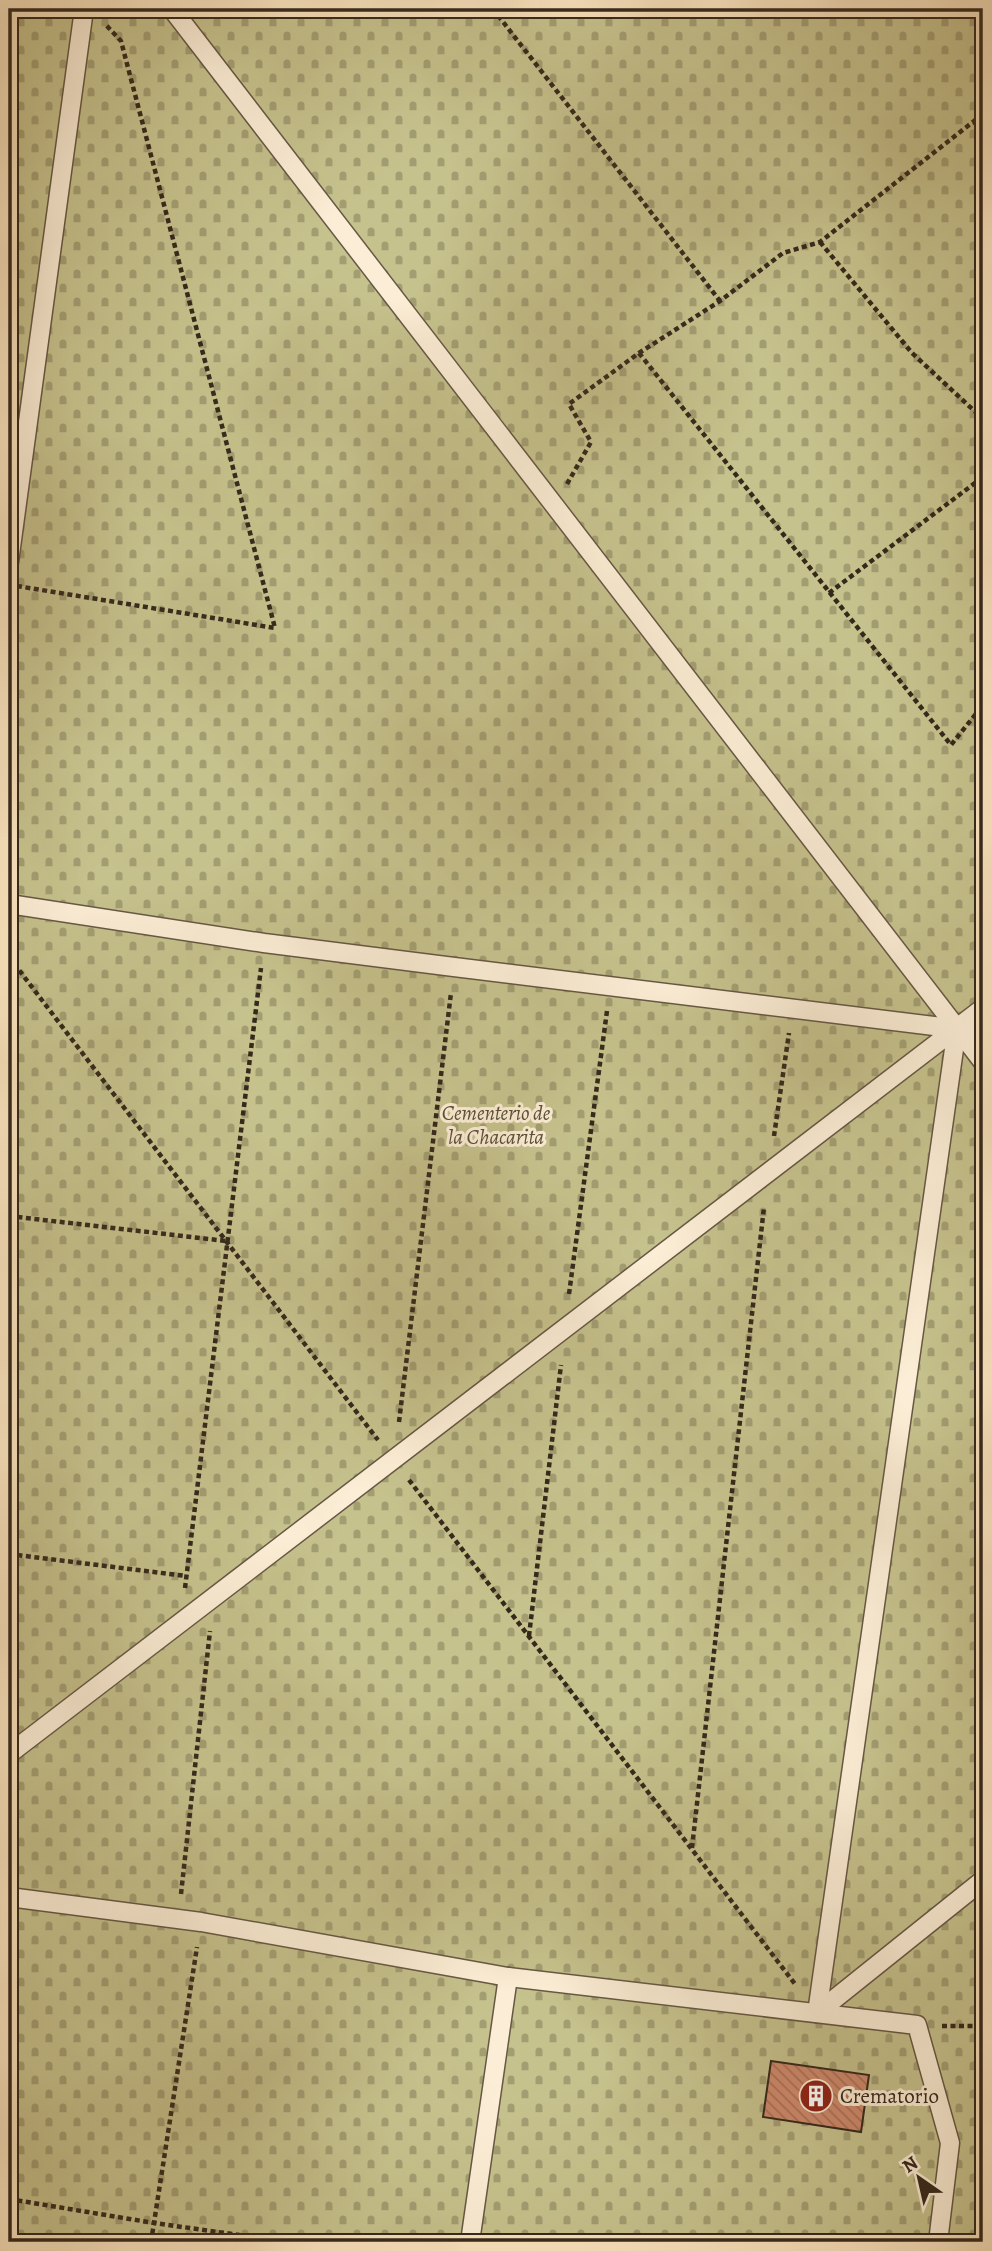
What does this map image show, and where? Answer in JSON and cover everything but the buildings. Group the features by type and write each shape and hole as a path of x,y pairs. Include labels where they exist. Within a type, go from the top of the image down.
{"lane":[{"path":"172,9 983,1062"},
{"path":"9,562 91,13"},
{"path":"9,905 264,943 983,1032"},
{"path":"9,1754 983,1008"},
{"path":"817,2013 957,1028"},
{"path":"817,2013 983,1880"},
{"path":"9,1897 201,1922 508,1977 917,2025 950,2143 938,2242"},
{"path":"470,2242 508,1977"}],"path":[{"path":"493,9 720,302"},
{"path":"9,585 275,628 121,41 91,13"},
{"path":"555,506 591,442 569,404 639,353 720,302 783,253 820,242 983,114"},
{"path":"974,122 983,133"},
{"path":"820,242 912,352 983,419"},
{"path":"639,353 951,745 983,705"},
{"path":"829,593 983,477"},
{"path":"181,1622 264,943"},
{"path":"9,957 817,2013"},
{"path":"394,1460 454,967"},
{"path":"692,1849 768,1172 793,1008"},
{"path":"9,1216 226,1241"},
{"path":"9,1554 186,1576"},
{"path":"178,1919 214,1596"},
{"path":"151,2242 201,1922"},
{"path":"917,2025 983,2026"},
{"path":"9,2199 289,2242"}],"green space":[{"name":"Cementerio de la Chacarita","path":"9,9 983,9 983,2242 9,2242"}],"place":[{"name":"Crematorio","path":"816,2096"}]}
